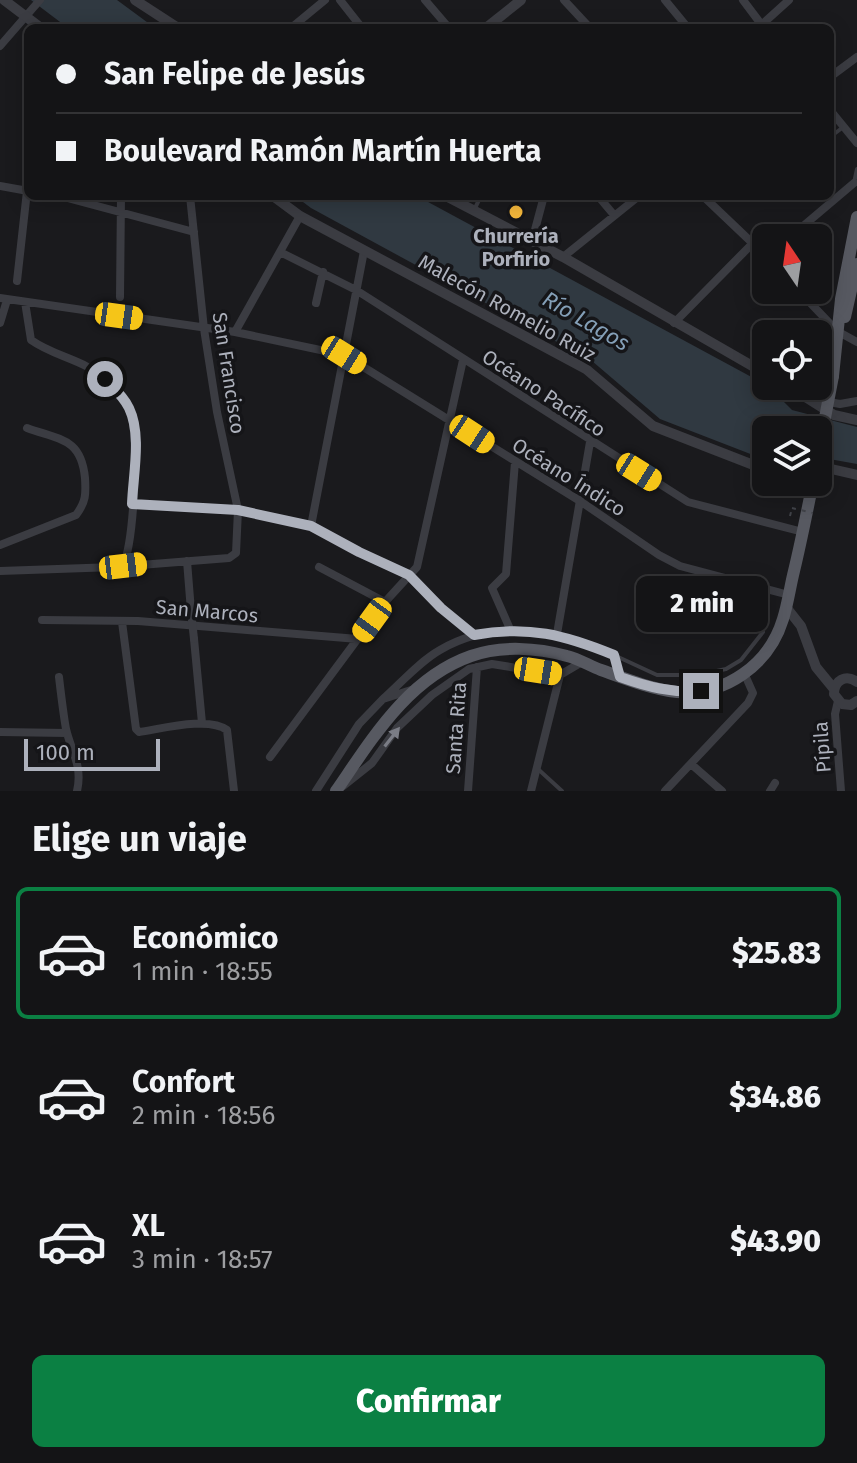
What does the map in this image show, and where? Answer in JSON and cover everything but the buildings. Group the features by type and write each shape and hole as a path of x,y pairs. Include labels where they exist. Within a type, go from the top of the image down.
{"main road":[{"path":"825,416 857,217"},
{"path":"838,336 857,264"},
{"path":"336,791 386,720 418,688 435,674 471,656 498,649 534,650 568,656 653,689 680,692 721,686 745,675 776,637 812,496"}],"street":[{"path":"4,0 27,13 37,24"},
{"path":"0,46 40,0"},
{"path":"135,0 172,24"},
{"path":"296,24 325,0"},
{"path":"340,0 359,24"},
{"path":"425,0 446,24"},
{"path":"491,24 521,0"},
{"path":"564,0 586,24"},
{"path":"665,0 685,24"},
{"path":"743,0 760,24"},
{"path":"763,24 789,0"},
{"path":"834,74 857,57"},
{"path":"834,115 857,143"},
{"path":"834,200 854,183"},
{"path":"0,186 24,190"},
{"path":"17,281 27,200"},
{"path":"75,200 194,232"},
{"path":"120,297 121,200"},
{"name":"San Francisco","path":"187,561 229,558 236,553 238,510 217,412 204,329 190,200"},
{"name":"Malecón Romelio Ruiz","path":"278,200 300,216 586,369 653,426 752,465"},
{"path":"453,200 563,257 752,366"},
{"path":"532,241 543,200"},
{"path":"601,200 614,215"},
{"path":"563,257 634,200"},
{"path":"674,323 751,245 707,200"},
{"path":"806,224 834,200"},
{"path":"235,332 300,216"},
{"path":"311,526 364,251"},
{"name":"Océano Pacífico","path":"280,252 356,290 688,502 803,532"},
{"path":"316,303 323,272"},
{"path":"0,323 3,299"},
{"name":"Océano Índico","path":"3,299 235,332 344,355 580,501 659,555 680,566 787,601"},
{"path":"25,302 31,340 93,370 123,397 130,410 135,429 132,504 129,553 123,566"},
{"path":"810,304 838,336 857,342"},
{"path":"270,757 385,602 417,567 463,360"},
{"path":"814,400 834,415 857,420"},
{"path":"818,400 840,404 857,401"},
{"path":"0,545 76,515 86,494 84,464 79,451 67,442 27,428"},
{"path":"557,634 590,442"},
{"path":"510,629 492,588 506,574 515,462"},
{"path":"832,469 857,475"},
{"path":"132,504 238,510 311,526 409,575 441,608 474,635"},
{"path":"0,571 187,561 202,723"},
{"path":"319,567 385,602"},
{"path":"787,601 801,626 816,667 857,713"},
{"name":"San Marcos","path":"42,620 122,622 358,639"},
{"path":"122,622 136,729 139,732 202,723 223,726 227,730 234,791"},
{"path":"316,791 359,724 383,699 438,651 474,635 510,629 557,634 614,655 620,677"},
{"path":"336,791 372,763 397,728 432,695 469,669 492,664 560,675 582,662"},
{"name":"Santa Rita","path":"468,791 477,667"},
{"path":"531,791 560,675"},
{"path":"665,791 748,703 753,693 751,682 745,675"},
{"path":"59,677 67,733 79,769 77,791"},
{"path":"834,689 842,679 856,679"},
{"path":"383,699 418,688"},
{"name":"Pípila","path":"841,791 835,714 847,703"},
{"path":"0,732 67,733"},
{"path":"691,764 722,791"}],"lane":[{"path":"834,134 843,126"},
{"path":"854,183 857,169"},
{"path":"474,211 479,200"},
{"path":"614,655 657,675 698,675 726,669 741,660 763,632"},
{"path":"537,768 562,791"}],"path":[{"path":"790,516 792,508 810,511"}],"water":[{"path":"31,0 117,0 150,24 63,24"},
{"name":"Río Lagos","path":"300,200 424,200 752,377 752,400 782,400 792,410 815,416 752,416 752,455 660,419 592,361"},
{"path":"832,420 857,427 857,464 832,460"}],"place":[{"name":"Churrería Porfirio","path":"516,212"}],"route":[{"path":"105,379 123,397 135,429 132,504 238,510 311,526 409,575 441,608 474,635 510,629 557,634 614,655 620,677 653,689 701,691"}]}
